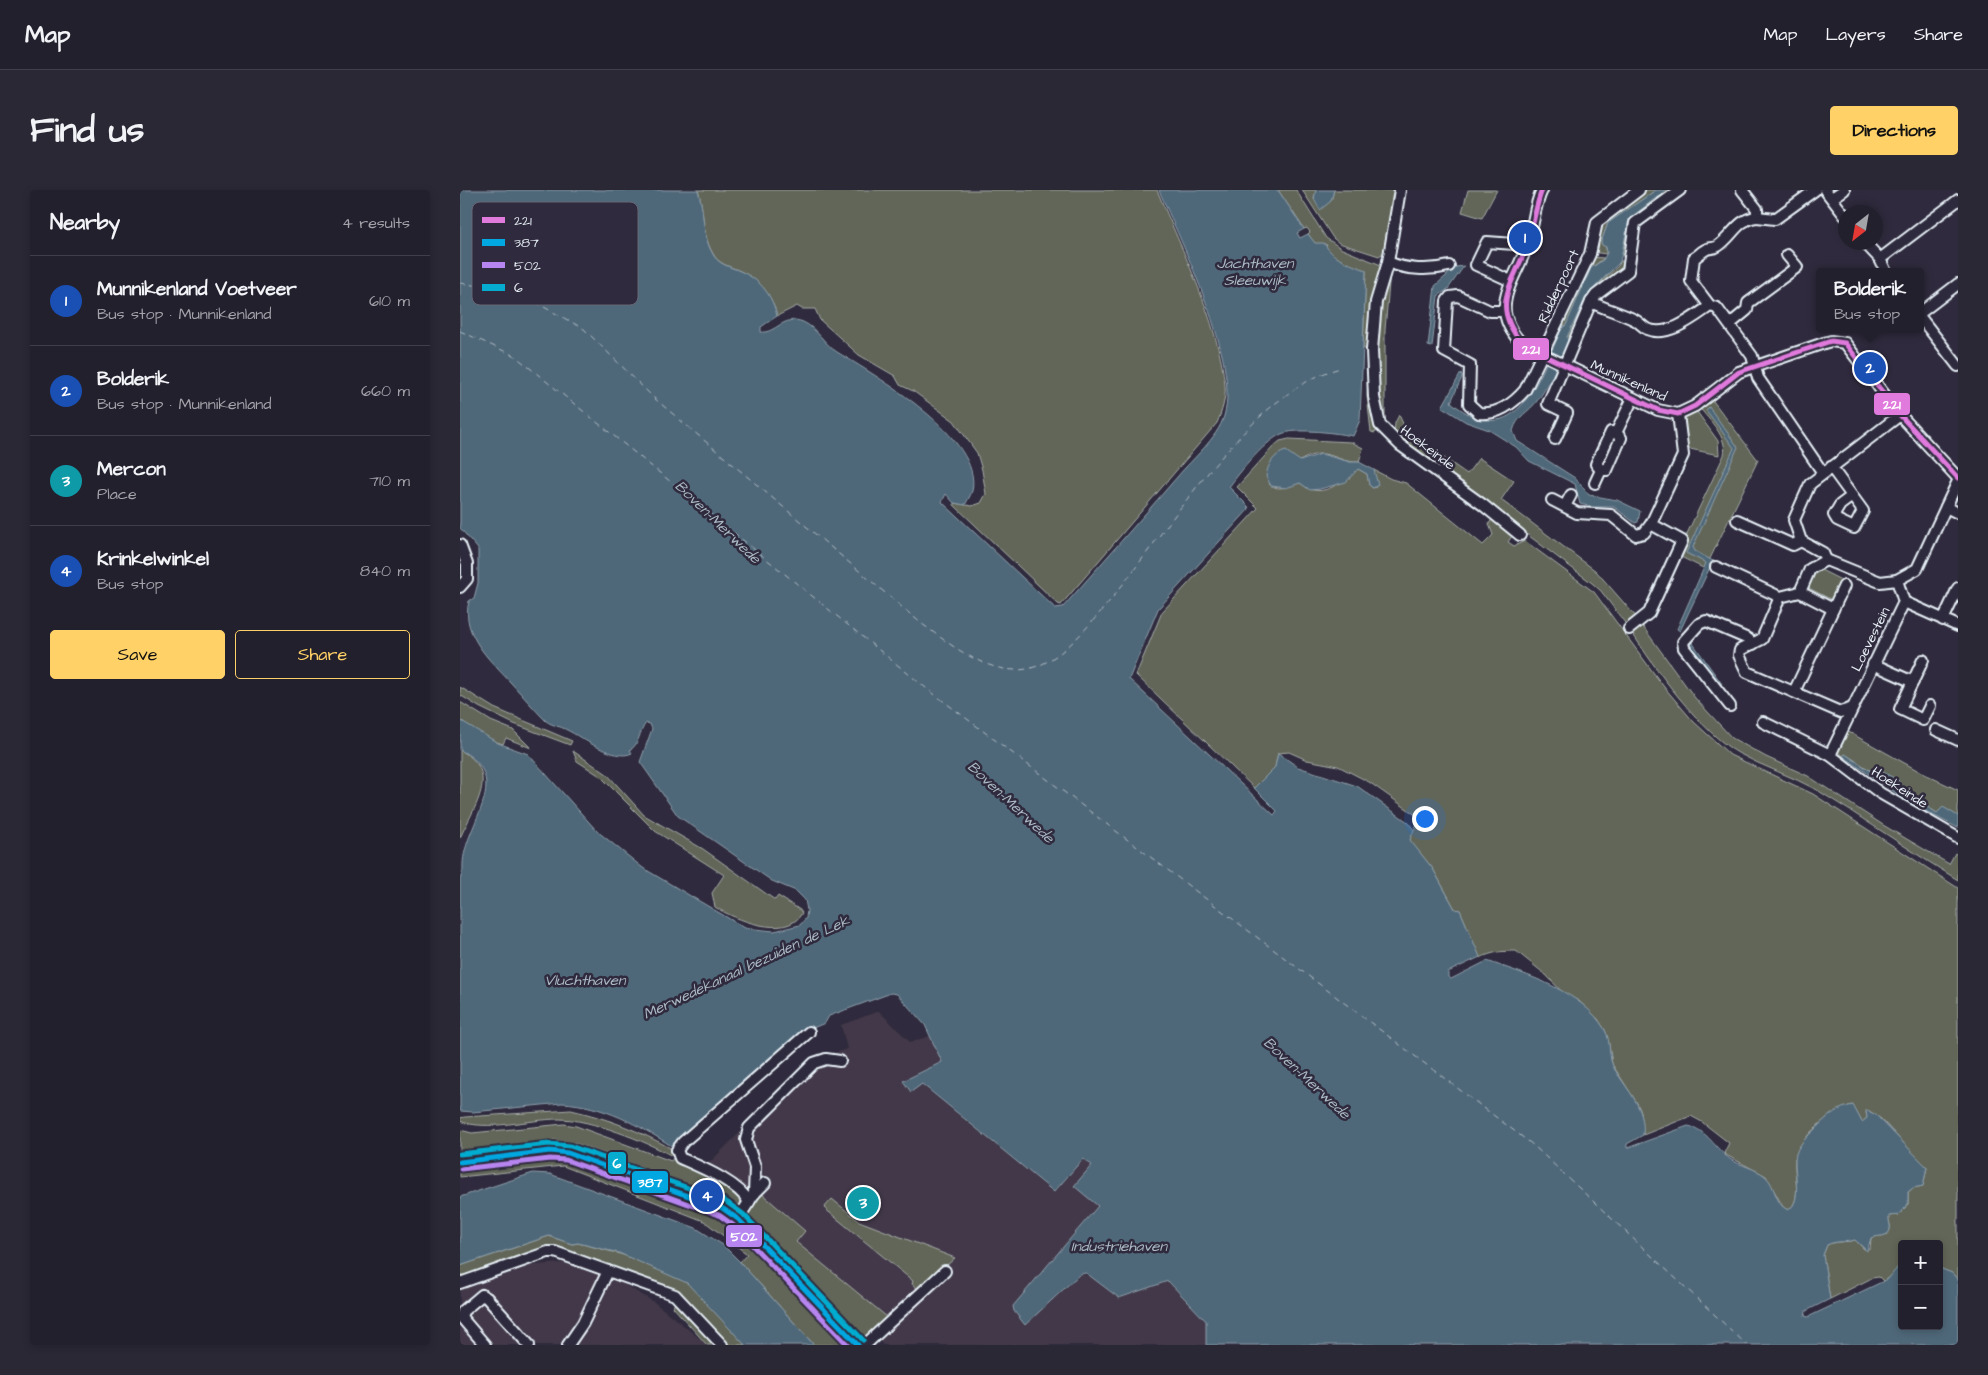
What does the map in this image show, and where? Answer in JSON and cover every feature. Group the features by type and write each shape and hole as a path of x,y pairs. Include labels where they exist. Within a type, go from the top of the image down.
{"street":[{"name":"Hoekeinde","path":"1400,190 1388,262 1376,302 1372,350 1375,404 1380,425 1400,445 1520,534"},
{"path":"1504,311 1511,281 1528,245 1535,203 1542,190"},
{"name":"Ridderpoort","path":"1504,311 1490,310 1458,296 1450,297 1447,301 1442,347 1447,354 1470,364 1469,404 1473,409 1486,414 1502,410 1515,401 1525,390 1544,356 1590,254 1597,222 1639,190"},
{"path":"1555,439 1567,413 1548,404 1562,365 1577,340 1575,334 1591,302 1596,295 1628,271 1635,223 1680,190"},
{"path":"1742,190 1757,209 1756,217"},
{"path":"1815,190 1775,219 1748,218 1733,228 1731,236 1715,248 1706,249 1694,258 1691,280 1710,306 1717,308 1730,324 1752,356 1762,386 1827,470 1852,496"},
{"path":"1825,190 1838,206"},
{"path":"1832,198 1844,190"},
{"path":"1880,259 1958,200"},
{"path":"1511,281 1476,265 1488,242 1528,245"},
{"path":"1872,250 1880,259 1884,268"},
{"path":"1730,324 1747,310 1748,303 1797,268 1788,255"},
{"path":"1388,262 1398,266 1424,268 1449,266"},
{"path":"1924,310 1958,284"},
{"path":"1591,302 1634,319 1647,329 1667,331 1677,325 1687,323 1710,306"},
{"name":"Munnikenland","path":"1504,311 1513,334 1523,345 1658,410 1678,414 1695,406 1739,372 1831,341 1844,343 1900,415 1958,480"},
{"path":"1924,321 1958,366"},
{"path":"1595,483 1601,470 1596,464 1612,432 1616,433 1633,398"},
{"path":"1552,500 1584,515 1611,515 1636,536 1644,533 1651,524 1683,455 1678,414"},
{"path":"1900,415 1810,484 1794,520 1801,541 1823,553 1826,560 1880,582 1897,580 1917,569 1958,480"},
{"path":"1565,506 1571,495"},
{"path":"1946,507 1958,513"},
{"path":"1737,520 1793,545 1801,541"},
{"path":"1629,629 1649,613 1682,541 1651,524"},
{"path":"460,545 467,564 467,579 460,587"},
{"path":"1800,592 1810,569 1826,560"},
{"path":"1716,567 1780,597 1800,592 1834,609"},
{"name":"Loevestein","path":"1850,709 1904,602 1897,580"},
{"path":"1794,692 1844,586"},
{"path":"1943,620 1958,588"},
{"path":"1780,597 1762,639 1740,650 1739,655 1747,672 1840,712 1850,709"},
{"path":"1904,602 1958,626"},
{"path":"1730,706 1684,648 1683,642 1699,624 1706,621 1753,644"},
{"path":"1923,660 1900,709 1923,720 1930,706"},
{"path":"1873,664 1913,682"},
{"path":"1830,755 1850,709"},
{"name":"Hoekeinde","path":"1763,722 1830,755 1880,793 1958,838"},
{"path":"1936,730 1958,740"},
{"path":"751,1198 710,1172 680,1158 677,1150 809,1032"},
{"path":"751,1198 755,1167 746,1140 749,1128 814,1063 826,1059 840,1061"},
{"path":"460,1162 541,1152 568,1153 716,1205 738,1219 858,1345"},
{"path":"738,1219 751,1198 765,1183"},
{"path":"460,1283 550,1252 675,1295 722,1345"},
{"path":"568,1345 583,1323 608,1271"},
{"path":"865,1345 945,1272"},
{"path":"485,1345 460,1316 473,1301 482,1295 487,1298 529,1345"}],"shaded area":[{"path":"879,1011 910,1042 930,1036 942,1062 903,1081 911,1092 921,1084 1054,1192 1084,1159 1092,1165 1098,1206 1014,1306 1025,1325 1081,1274 1091,1276 1119,1298 1168,1281 1206,1321 1206,1345 883,1345 789,1245 703,1169 813,1060 847,1049 841,1025"},
{"path":"585,1261 654,1302 708,1345 460,1345 460,1282 512,1267"}],"green space":[{"path":"698,190 1157,190 1198,286 1215,336 1225,386 1223,405 1217,423 1061,605 1058,604 954,505 954,503 972,506 981,503 986,494 977,453 954,421 913,391 900,385 895,376 859,355 820,320 815,309 802,309 797,306 777,316 769,296 760,285 749,275 724,264 715,257 707,241"},
{"path":"1278,190 1296,190 1326,238 1342,249 1381,265 1370,348 1363,349 1366,271 1338,259 1329,252 1326,247 1327,245 1315,244 1308,234 1310,232 1307,228 1304,229"},
{"path":"1302,190 1316,190 1314,199 1331,201 1334,190 1396,190 1386,251 1379,256 1339,243 1333,238"},
{"path":"1468,190 1497,190 1482,218 1462,212"},
{"path":"1645,190 1656,190 1608,223 1601,242 1606,247 1606,254 1592,252 1599,225"},
{"path":"1666,190 1675,190 1636,218 1628,257 1622,256 1629,219"},
{"path":"1591,257 1604,258 1591,268 1566,325 1558,328"},
{"path":"1621,261 1627,261 1626,267 1593,294 1570,346 1567,337 1587,295"},
{"path":"1390,272 1385,330 1385,428 1376,397 1378,304"},
{"path":"1368,378 1379,428 1375,433 1371,432 1367,396"},
{"path":"1710,397 1758,460 1705,569 1677,555 1724,455 1723,442 1720,435 1699,407"},
{"path":"1695,409 1718,441 1719,455 1685,448 1682,417"},
{"path":"1399,415 1407,432 1467,474 1479,458 1514,481 1501,500 1596,571 1638,619 1628,627 1601,591 1592,583 1394,435 1395,423"},
{"path":"1289,439 1351,442 1363,448 1359,462 1324,454 1309,456 1269,484 1273,487 1281,488 1300,483 1310,489 1323,490 1336,485 1358,469 1367,474 1369,485 1373,488 1376,487 1374,470 1391,479 1406,483 1483,545 1493,535 1489,524 1494,516 1512,531 1512,536 1508,542 1514,546 1525,541 1594,592 1664,687 1693,721 1730,755 1813,794 1958,888 1958,1280 1952,1273 1943,1270 1943,1240 1898,1240 1898,1266 1893,1275 1883,1281 1879,1277 1872,1278 1830,1299 1823,1255 1827,1245 1855,1240 1864,1249 1870,1249 1871,1238 1885,1235 1889,1232 1889,1216 1899,1215 1908,1204 1908,1192 1913,1188 1923,1186 1927,1168 1881,1119 1868,1110 1866,1112 1867,1118 1862,1122 1852,1105 1826,1118 1803,1142 1798,1151 1795,1159 1795,1200 1793,1206 1788,1210 1783,1207 1766,1176 1726,1155 1724,1153 1729,1143 1691,1116 1643,1135 1641,1112 1612,1064 1605,1030 1598,1019 1579,1001 1564,994 1546,975 1516,951 1498,952 1480,958 1460,910 1455,909 1433,869 1409,840 1420,818 1369,782 1338,766 1307,760 1289,752 1278,753 1275,767 1254,788 1136,675 1162,612 1258,508 1237,487 1280,441"},
{"path":"1817,568 1843,581 1834,601 1805,586"},
{"path":"1641,624 1695,698 1732,738 1766,757 1808,776 1883,825 1949,864 1955,853 1958,855 1958,880 1817,790 1738,753 1724,743 1694,715 1652,663 1631,631"},
{"path":"460,687 494,708 572,741 570,745 514,724 479,707 460,695"},
{"path":"460,702 491,721 513,730 531,748 506,738 503,744 475,730 460,720"},
{"path":"1847,731 1926,775 1958,790 1958,816 1943,808 1937,813 1845,754 1843,756 1837,751"},
{"path":"460,750 473,759 480,769 482,779 477,802 460,838"},
{"path":"573,751 607,774 644,815 703,849 775,900 778,896 802,913 795,921 785,926 773,927 747,922 715,907 712,893 724,875 655,831 600,776 577,761"},
{"path":"571,1110 610,1121 648,1136 672,1149 674,1157 649,1144 618,1132 572,1120 559,1119 495,1125 470,1124 460,1121 460,1118 465,1117"},
{"path":"564,1124 576,1126 671,1161 674,1157 731,1187 742,1203 740,1207 727,1198 575,1143 554,1140 460,1151 460,1130 472,1133"},
{"path":"553,1155 571,1158 721,1211 733,1219 852,1345 814,1345 740,1262 747,1254 704,1221 563,1166 460,1177 460,1169"},
{"path":"761,1193 805,1231 796,1242 887,1317 866,1338 851,1329 750,1218 748,1211"},
{"path":"832,1199 859,1221 955,1258 919,1290 912,1284 913,1281 824,1208"},
{"path":"549,1236 572,1244 578,1243 634,1258 675,1276 695,1289 718,1312 745,1345 724,1345 689,1306 558,1254 460,1280 460,1266"},
{"path":"676,1300 717,1345 707,1345 673,1307"}],"water":[{"path":"460,190 698,190 707,240 716,259 722,264 754,279 772,301 777,316 761,327 761,332 771,330 790,320 803,322 812,328 832,349 900,392 945,430 961,450 971,471 972,491 965,505 954,503 946,494 942,502 1055,608 1063,607 1204,448 1216,433 1224,416 1227,393 1224,365 1217,335 1194,271 1159,190 1278,190 1304,229 1297,233 1300,238 1308,234 1315,243 1324,243 1337,257 1366,270 1360,420 1353,436 1309,431 1284,433 1269,442 1246,465 1229,487 1249,509 1158,609 1129,679 1274,815 1277,811 1254,788 1275,767 1278,753 1298,767 1357,786 1408,822 1414,830 1410,840 1433,869 1455,909 1460,910 1480,957 1448,972 1448,977 1451,979 1487,961 1553,986 1583,1005 1595,1016 1607,1035 1611,1060 1615,1070 1635,1100 1642,1116 1643,1135 1627,1144 1627,1148 1688,1126 1695,1128 1706,1135 1730,1159 1765,1176 1769,1180 1777,1199 1788,1210 1793,1206 1797,1192 1796,1154 1806,1138 1831,1114 1848,1106 1853,1105 1862,1122 1867,1118 1866,1110 1876,1115 1927,1167 1923,1186 1913,1188 1908,1192 1908,1204 1899,1215 1889,1216 1889,1232 1885,1235 1871,1238 1867,1251 1855,1240 1827,1245 1823,1255 1830,1299 1806,1311 1805,1316 1808,1317 1888,1279 1898,1267 1898,1330 1943,1330 1943,1270 1952,1273 1958,1280 1958,1345 1206,1345 1206,1321 1168,1281 1119,1298 1086,1273 1080,1274 1025,1325 1014,1311 1013,1306 1098,1206 1074,1186 1092,1165 1083,1159 1054,1192 922,1084 911,1092 903,1081 942,1062 925,1025 897,994 891,993 829,1016 825,1023 803,1032 673,1147 634,1124 606,1112 577,1105 562,1103 473,1112 460,1111 460,880 463,870 464,853 486,790 485,775 477,762 460,750 460,720 498,743 528,754 597,831 643,868 745,928 774,931 800,925 806,918 807,910 805,900 796,891 772,881 678,816 640,762 652,729 650,724 646,723 635,745 630,750 632,753 625,755 608,752 546,721 487,657 473,636 467,613 469,601 474,598 478,583 478,549 460,528"},
{"path":"1316,190 1334,190 1331,201 1320,210 1314,199"},
{"path":"1656,190 1666,190 1629,219 1620,262 1587,295 1567,337 1568,342 1551,379 1534,405 1517,422 1513,431 1517,441 1575,478 1589,495 1617,500 1640,511 1638,522 1635,523 1614,507 1593,507 1580,504 1575,484 1529,461 1516,447 1489,430 1466,422 1442,407 1461,373 1462,377 1451,402 1474,417 1493,421 1509,416 1523,404 1544,368 1562,328 1566,325 1591,268 1603,260 1607,253 1606,247 1601,242 1608,223"},
{"path":"1464,266 1448,289 1438,296 1432,347 1428,346 1435,286 1456,267"},
{"path":"1709,407 1738,447 1693,547 1695,551 1713,561 1680,631 1677,629 1706,563 1686,553 1734,448 1706,410"},
{"path":"1286,451 1300,461 1321,454 1350,462 1359,462 1374,470 1378,485 1373,488 1369,485 1367,474 1358,469 1346,482 1320,489 1310,490 1300,483 1286,488 1271,486 1266,476 1268,467 1275,457"},
{"path":"1692,642 1722,684 1720,685 1712,678 1689,646"},
{"path":"1845,754 1878,776 1883,772 1899,781 1898,789 1937,813 1943,807 1958,816 1958,828 1910,803 1843,756"},
{"path":"533,1173 550,1174 696,1228 723,1245 814,1345 745,1345 687,1283 619,1253 578,1243 572,1244 549,1236 460,1266 460,1197"}],"ferry route":[{"path":"460,283 472,285"},
{"path":"540,305 584,329 654,398 922,624 970,657 998,668 1012,670 1038,666 1069,645 1103,609 1210,470 1242,435 1274,405 1307,382 1341,368"},
{"path":"460,331 515,356 926,688 1533,1145 1747,1345"}],"transit line":[{"name":"221","path":"1542,190 1530,236 1507,294 1507,317 1523,345 1658,410 1678,414 1695,406 1739,372 1831,341 1845,343 1900,415 1958,478"},
{"name":"6","path":"460,1154 549,1144 570,1146 725,1201 743,1214 863,1340"},
{"name":"387","path":"460,1162 550,1151 568,1153 722,1208 738,1219 858,1345"},
{"name":"502","path":"461,1169 550,1159 566,1160 719,1215 733,1225 848,1345"}],"place":[{"name":"Munnikenland Voetveer","path":"1525,238"},
{"name":"Bolderik","path":"1870,368"},
{"name":"Krinkelwinkel","path":"707,1196"},
{"name":"Mercon","path":"863,1203"}],"water label":[{"name":"Jachthaven Sleeuwijk","path":"1255,272"},
{"name":"Boven-Merwede","path":"718,522"},
{"name":"Boven-Merwede","path":"1011,802"},
{"name":"Merwedekanaal bezuiden de Lek","path":"746,967"},
{"name":"Vluchthaven","path":"585,980"},
{"name":"Boven-Merwede","path":"1307,1078"},
{"name":"Industriehaven","path":"1119,1246"}]}
